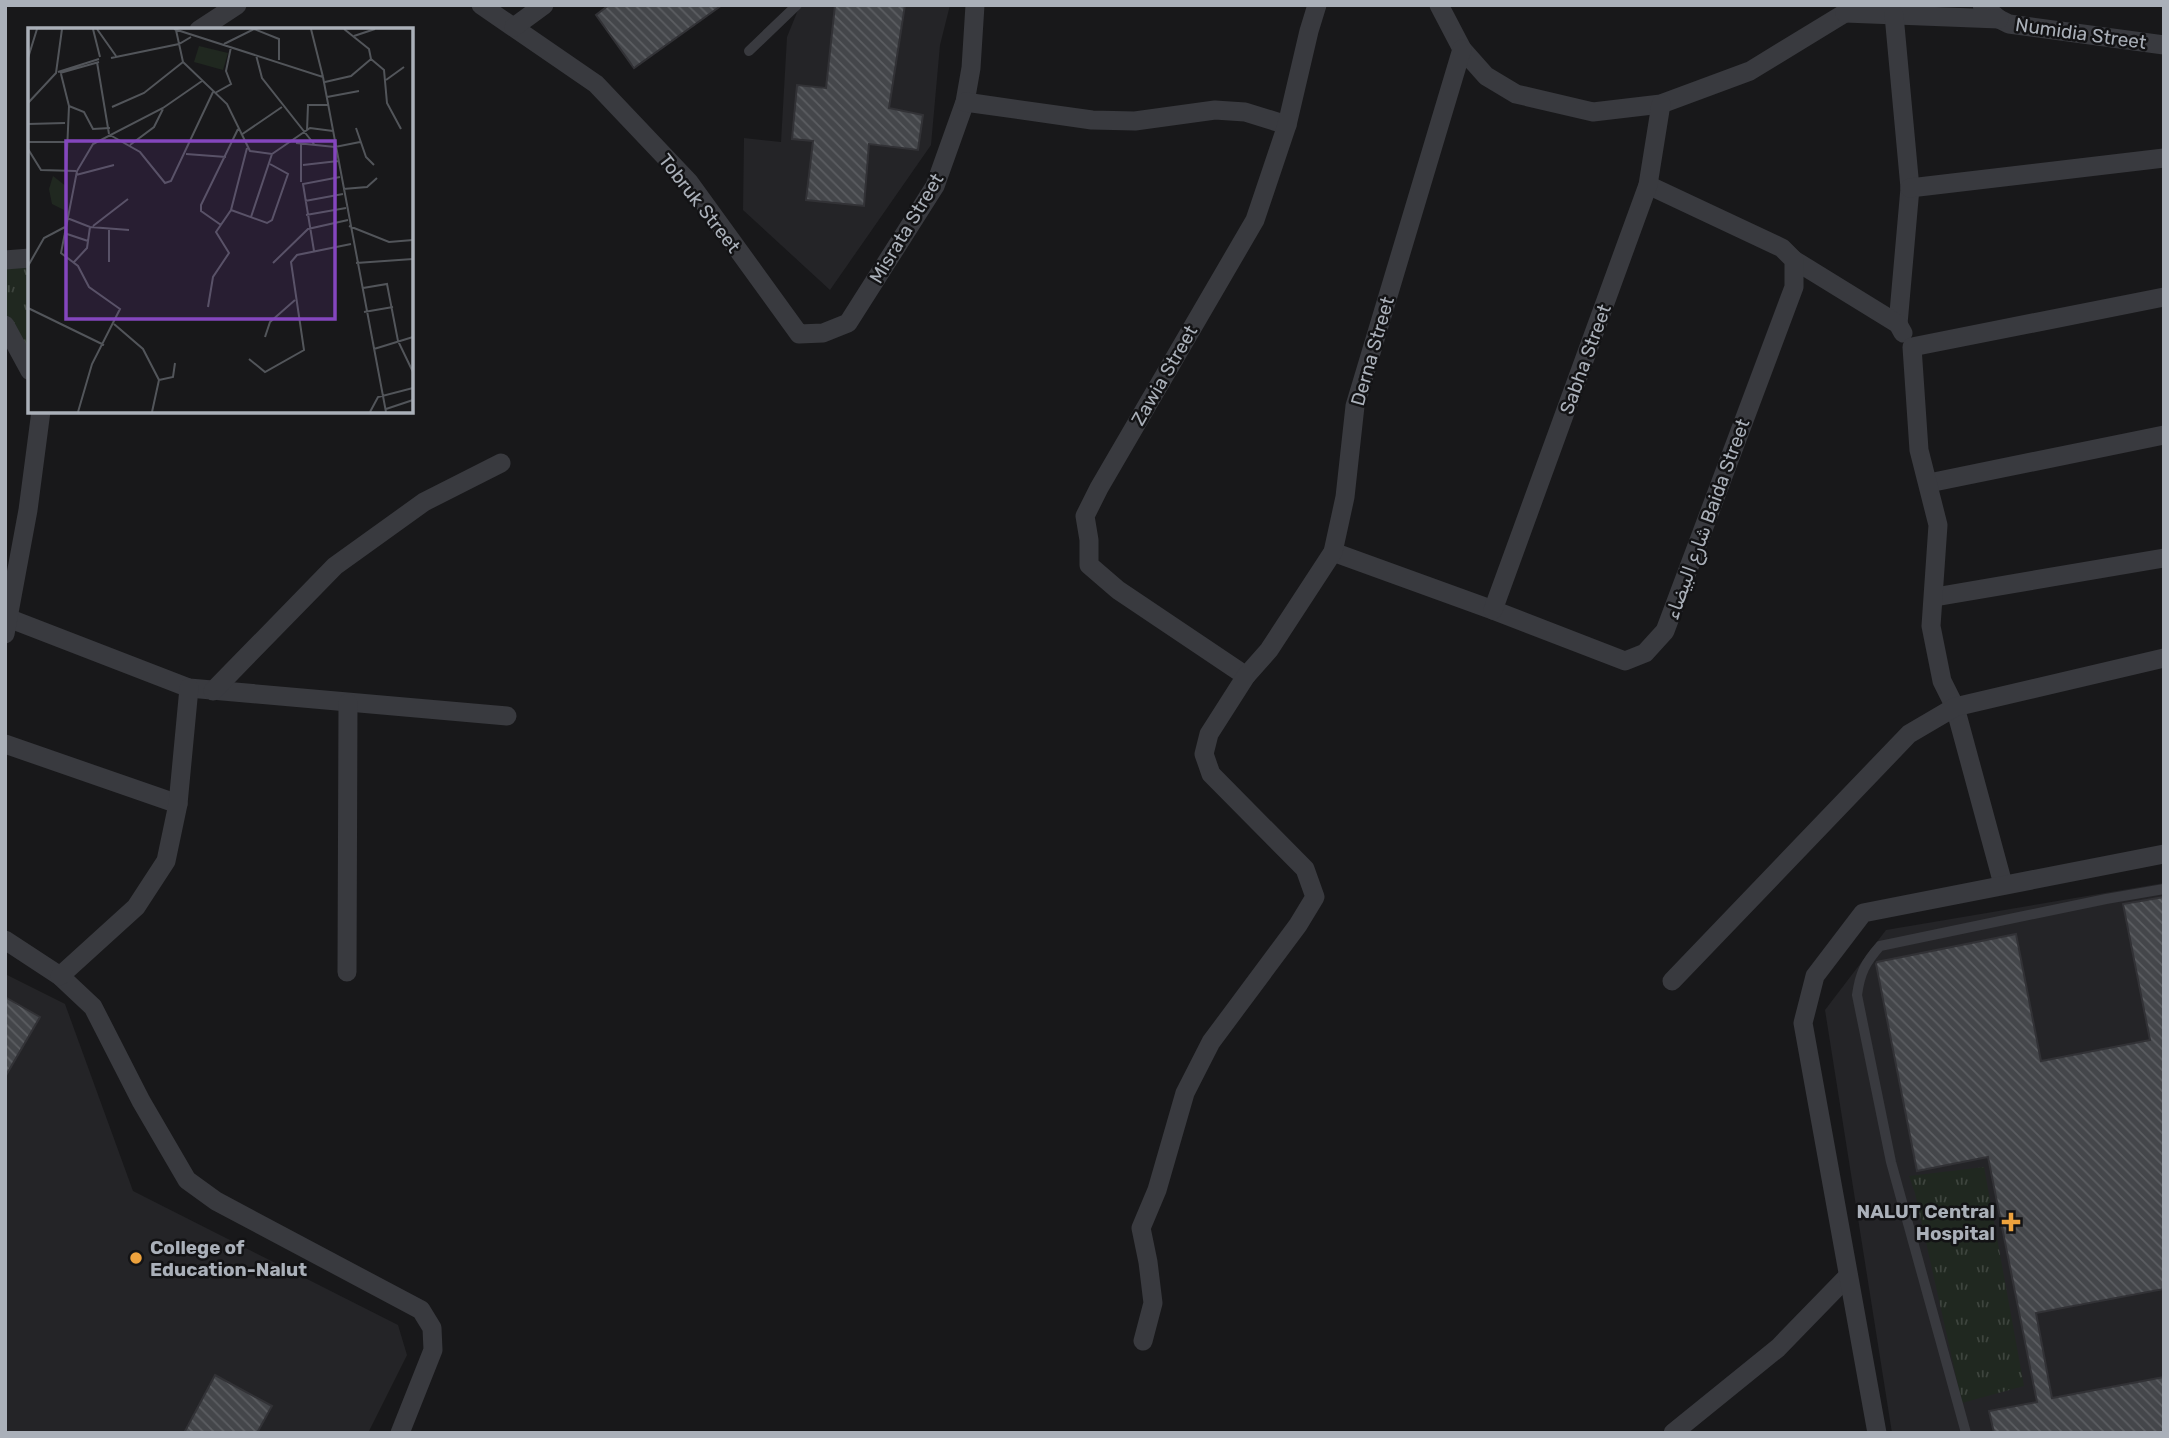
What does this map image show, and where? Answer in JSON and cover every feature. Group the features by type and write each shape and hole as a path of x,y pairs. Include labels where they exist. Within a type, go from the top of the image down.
{"street":[{"path":"202,28 237,5"},
{"path":"481,5 514,27 544,5"},
{"name":"Misrata Street","path":"848,323 935,186 965,102 971,68 975,5"},
{"name":"Zawia Street","path":"1246,676 1118,590 1089,565 1085,516 1191,327 1255,220 1287,125 1317,5"},
{"name":"Numidia Street","path":"1439,5 1462,49 1486,76 1516,94 1593,112 1661,104 1750,71 1849,9 1894,15 1999,19"},
{"name":"Numidia Street","path":"1982,5 2010,24 2164,45"},
{"path":"1894,15 1910,188 1898,324"},
{"name":"Tobruk Street","path":"514,27 596,84 689,182 799,334 823,333 848,323"},
{"name":"Derna Street","path":"1143,1341 1153,1303 1141,1228 1157,1190 1185,1093 1211,1042 1298,925 1315,897 1305,869 1211,774 1205,754 1209,734 1246,676 1269,650 1333,552 1345,497 1354,406 1462,49"},
{"path":"965,102 1092,120 1135,121 1225,110 1245,112 1287,125"},
{"name":"Sabha Street","path":"1493,610 1648,185 1661,104"},
{"path":"1910,188 2164,158"},
{"path":"1648,185 1782,248 1794,260 1898,324 1912,347 1919,450 1938,525 1931,626 1942,681 1955,707 2003,884"},
{"path":"5,260 28,258"},
{"name":"شارع البيضاء Baida Street","path":"1333,552 1625,661 1645,653 1665,631 1794,287 1794,260"},
{"path":"1912,347 2164,297"},
{"path":"5,325 28,367"},
{"path":"41,413 28,510 7,626 189,688 507,716"},
{"path":"1928,483 2164,435"},
{"path":"213,691 335,566 424,502 501,463"},
{"path":"1935,597 2164,558"},
{"path":"1672,981 1909,734 1955,707 2164,657"},
{"path":"60,976 136,908 166,861 178,804 189,688"},
{"path":"347,972 348,703"},
{"path":"5,744 178,804"},
{"path":"1877,1433 1802,1023 1815,976 1863,913 2164,854"},
{"path":"5,940 60,976 93,1007 141,1101 187,1180 216,1201 421,1310 432,1328 433,1350 400,1433"},
{"path":"1674,1433 1778,1348 1849,1276"}],"lane":[{"path":"750,51 797,5"},
{"path":"1966,1433 1891,1162 1857,995 1860,976 1868,959 1880,946 2106,898 2164,889"}],"shaded area":[{"path":"800,5 950,5 940,45 931,145 830,290 743,210 744,138 781,142 787,37"},
{"name":"NALUT Central Hospital","path":"2164,883 2164,1433 1892,1433 1825,1010 1886,930"},
{"name":"College of Education-Nalut","path":"5,974 65,1004 133,1191 398,1325 407,1355 368,1433 5,1433"}],"green space":[{"path":"28,262 28,352 5,316 5,265"},
{"path":"1984,1167 2024,1386 1962,1403 1909,1176"}],"building":[{"path":"609,5 722,5 634,68 596,15"},
{"path":"835,5 905,5 889,108 923,115 918,150 869,144 864,206 806,200 813,141 792,139 797,85 826,88"},
{"path":"2164,897 2164,1289 2036,1313 2052,1398 2164,1377 2164,1433 1994,1433 1989,1411 2037,1402 1988,1157 1917,1171 1876,964 2016,934 2041,1061 2150,1040 2123,904"},
{"path":"5,997 40,1017 5,1077"},
{"path":"215,1375 272,1406 257,1433 184,1433"}],"place":[{"name":"NALUT Central Hospital","path":"2011,1222"},
{"name":"College of Education-Nalut","path":"136,1258"}]}
